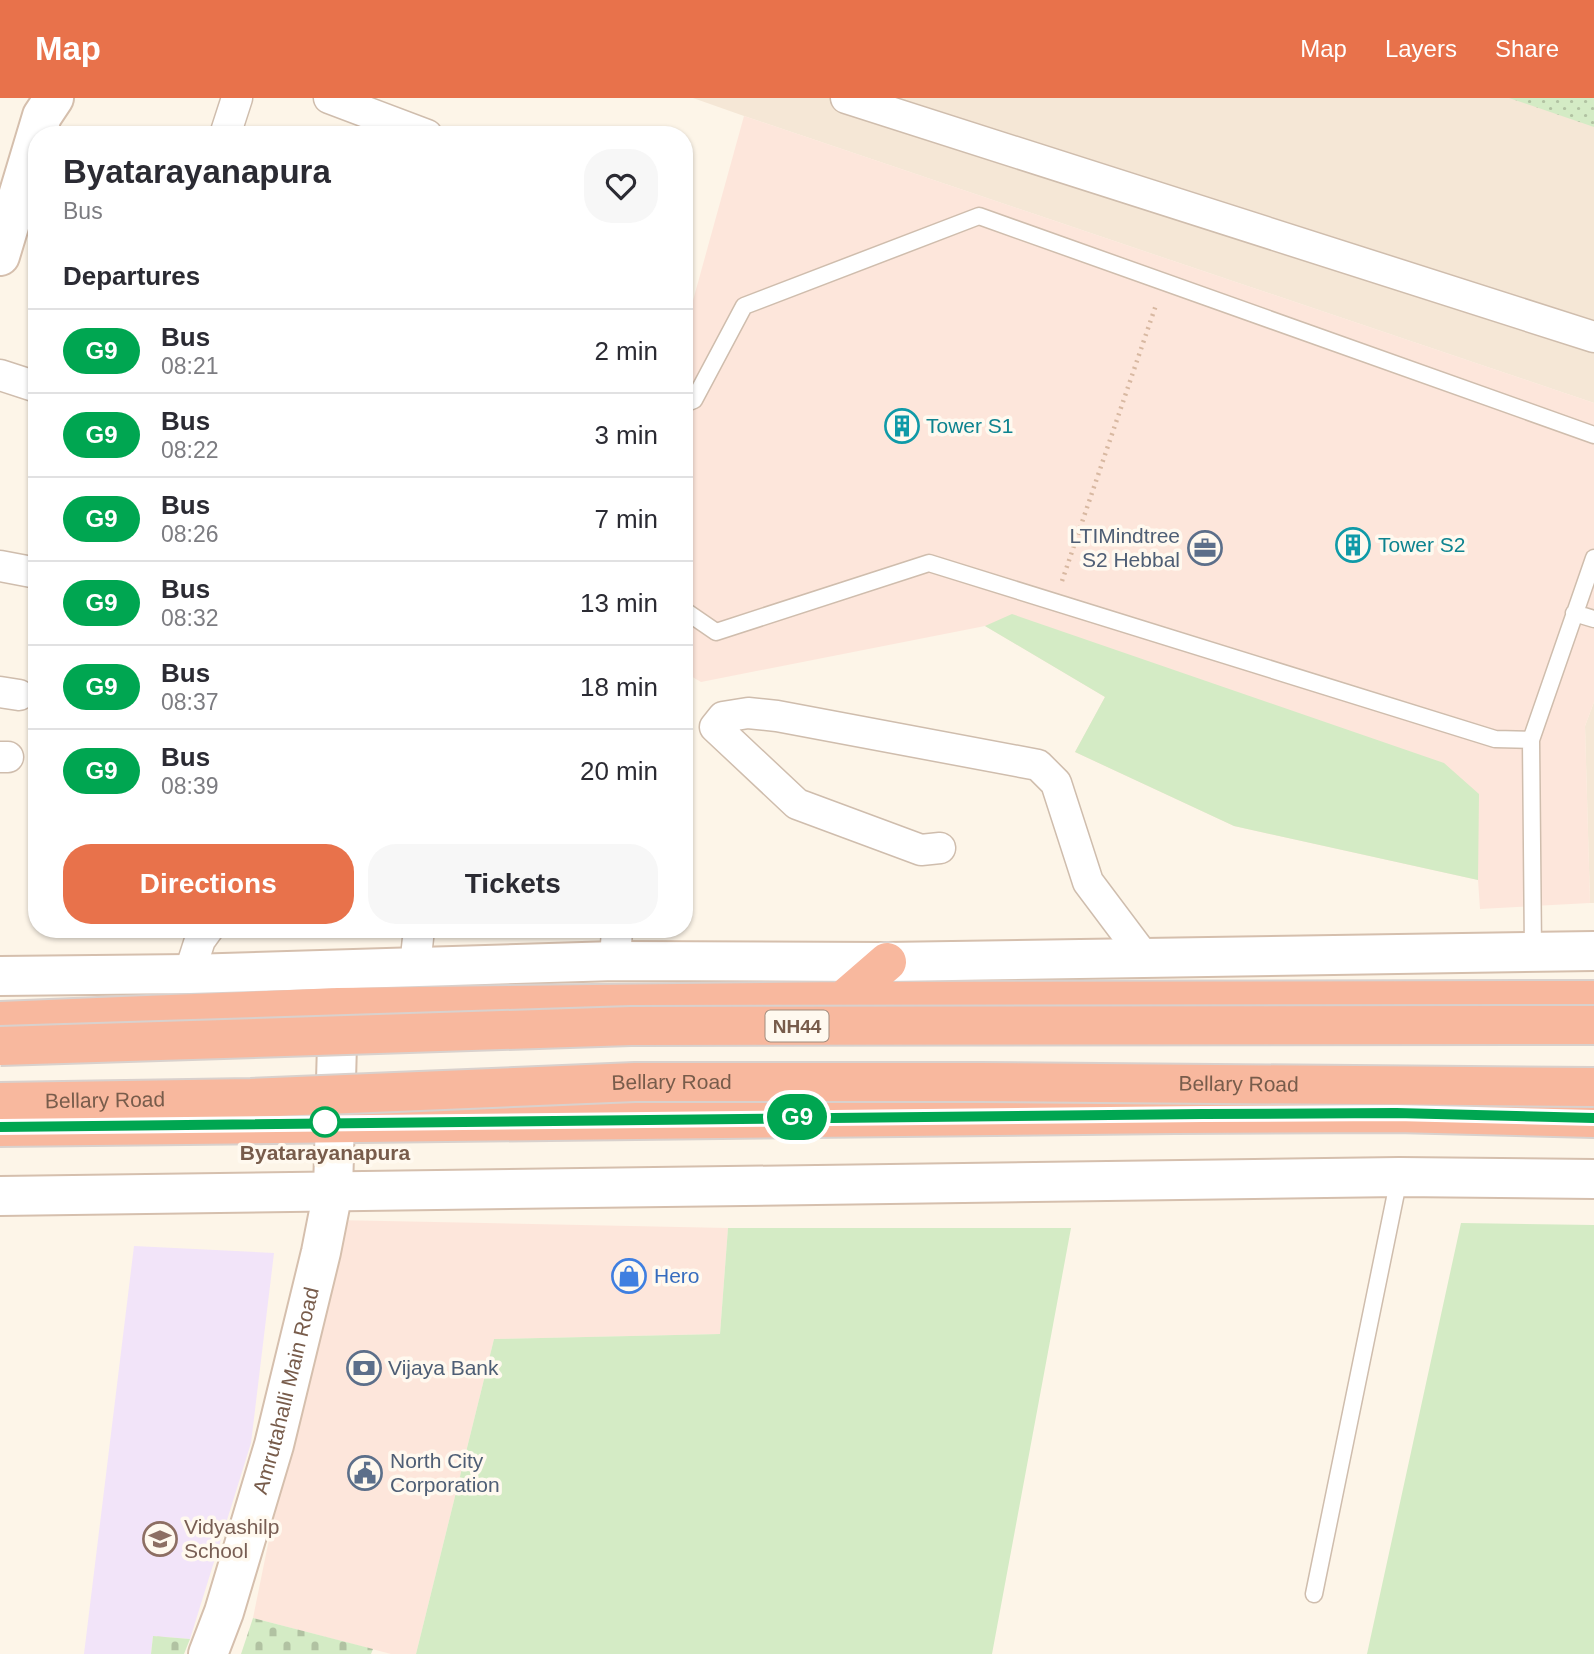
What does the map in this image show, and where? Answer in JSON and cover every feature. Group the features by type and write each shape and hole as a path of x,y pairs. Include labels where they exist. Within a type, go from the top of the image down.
{"highway":[{"path":"842,1000 887,962"},
{"path":"0,1021 338,1007 842,1000 1594,1000"},
{"name":"NH44","path":"0,1046 631,1026 1594,1025"},
{"name":"Bellary Road","path":"0,1102 251,1098 635,1082 1594,1087"},
{"name":"Bellary Road","path":"0,1127 1203,1114 1396,1113 1594,1118"}],"street":[{"path":"39,126 54,98"},
{"path":"228,126 237,98"},
{"path":"329,98 403,126"},
{"path":"846,98 1594,337"},
{"path":"0,256 28,163"},
{"path":"0,375 28,384"},
{"path":"0,566 28,571"},
{"path":"940,848 922,850 797,804 715,727 723,717 748,713 777,716 1038,765 1056,783 1088,881 1145,958"},
{"path":"189,974 201,938"},
{"path":"415,966 418,938"},
{"path":"0,976 189,974 415,966 616,945 887,962 1594,951"},
{"name":"Amrutahalli Main Road","path":"208,1654 224,1612 274,1445 321,1252 332,1191 338,1007"},
{"path":"0,1196 1399,1177 1594,1178"}],"lane":[{"path":"693,401 744,306 979,216 1594,435"},
{"path":"1533,950 1531,740 1594,558"},
{"path":"693,616 716,632 929,563 1495,739 1531,740"},
{"path":"1574,613 1594,620"},
{"path":"1314,1594 1399,1177"}],"path":[{"path":"1055,602 1164,282"}],"shaded area":[{"path":"693,98 1594,98 1594,403 744,116"},
{"path":"744,116 1594,403 1594,702 1585,726 1590,903 1480,909 1478,880 1234,826 1075,752 1105,697 985,626 701,682 693,677 693,300"},
{"path":"1594,702 1594,903 1590,903 1585,726"},
{"path":"334,1220 728,1228 720,1334 494,1339 416,1654 391,1654 253,1618"},
{"name":"Vidyashilp School","path":"134,1246 274,1253 251,1443 190,1639 153,1636 151,1654 84,1654"}],"green space":[{"path":"1509,98 1594,98 1594,127"},
{"path":"1012,614 1444,763 1479,794 1478,880 1234,826 1075,752 1105,697 985,626"},
{"path":"1461,1223 1594,1225 1594,1654 1367,1654"},
{"path":"728,1228 1071,1228 992,1654 416,1654 494,1339 720,1334"},
{"path":"253,1618 373,1649 371,1654 241,1654"},
{"path":"153,1636 190,1639 184,1654 151,1654"}],"bus line":[{"name":"G9","path":"0,1127 1203,1114 1396,1113 1594,1118"}],"place":[{"name":"Tower S1","path":"902,426"},
{"name":"Tower S2","path":"1353,545"},
{"name":"LTIMindtree S2 Hebbal","path":"1205,548"},
{"name":"Byatarayanapura","path":"325,1122"},
{"name":"Hero","path":"629,1276"},
{"name":"Vijaya Bank","path":"364,1368"},
{"name":"North City Corporation","path":"365,1473"},
{"name":"Vidyashilp School","path":"160,1539"}]}
